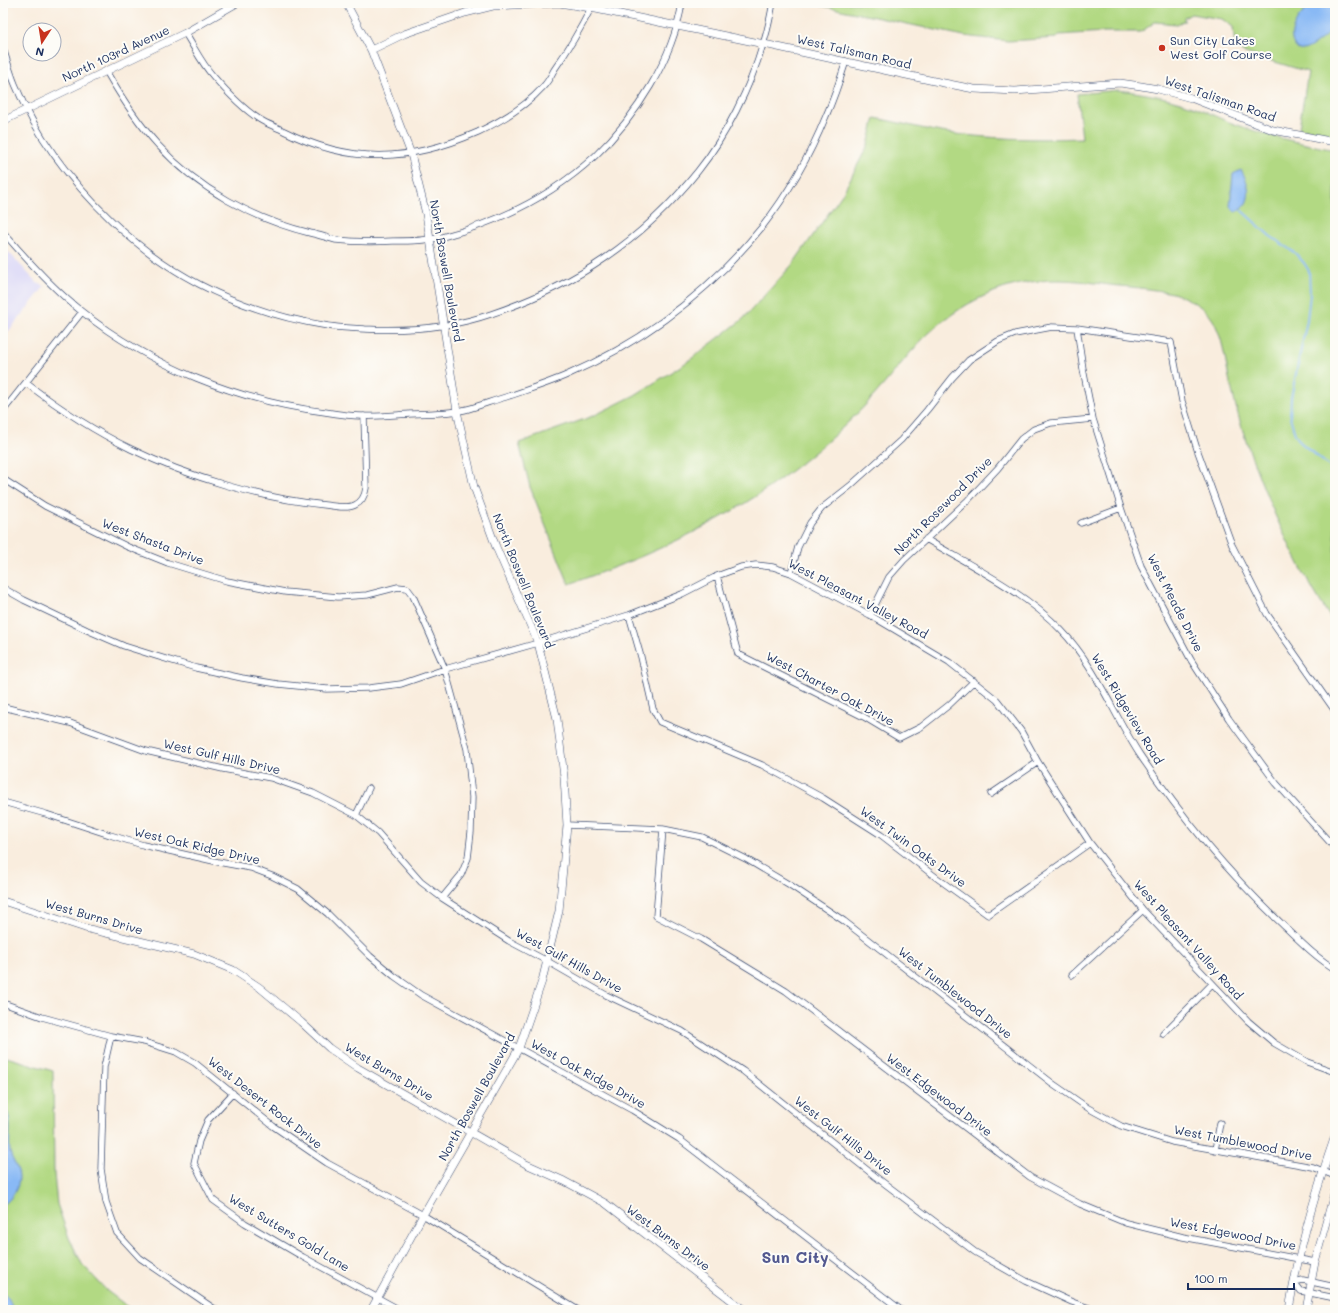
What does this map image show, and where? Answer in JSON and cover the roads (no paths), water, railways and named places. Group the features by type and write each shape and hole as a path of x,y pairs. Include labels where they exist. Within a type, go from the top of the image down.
{"street":[{"name":"North 103rd Avenue","path":"3,121 185,33 237,3"},
{"name":"North Boswell Boulevard","path":"346,3 371,50 411,154 426,214 457,411 474,487 496,547 538,643 557,720 564,777 567,825 560,911 535,1003 518,1048 371,1310"},
{"name":"West Talisman Road","path":"371,50 404,34 465,13 493,6 559,3 592,6 676,26 974,89 1015,91 1120,83 1141,86 1191,98 1273,130 1335,142"},
{"path":"106,71 134,116 159,146 179,165 216,193 255,215 294,230 336,240 372,242 430,239 442,237 475,226 508,214 535,201 562,184 605,146 629,118 647,91 663,60 676,26 682,3"},
{"path":"3,48 14,83 48,145 73,180 100,210 132,240 162,262 194,282 228,299 277,316 331,327 386,330 444,325 491,314 546,292 566,282 604,260 633,238 661,213 699,170 724,134 742,98 764,44 773,3"},
{"path":"185,33 212,76 240,104 259,120 302,140 351,154 381,156 411,154 442,146 471,135 496,123 523,105 543,88 577,37 592,6"},
{"path":"3,232 39,273 82,312 113,334 146,354 173,368 214,385 231,391 302,409 364,416 457,411 468,409 530,389 569,374 627,346 654,328 717,277 741,252 787,192 826,117 846,61"},
{"path":"3,411 82,312"},
{"path":"790,573 798,547 810,523 822,508 901,440 952,378 969,360 998,341 1015,334 1052,327 1077,328 1172,342 1184,408 1197,449 1232,545 1267,614 1335,711"},
{"name":"West Meade Drive","path":"1077,328 1092,419 1141,566 1191,660 1229,719 1276,783 1335,848"},
{"path":"26,383 100,433 165,464 203,478 239,488 295,501 319,504 351,507 359,503 364,496 366,488 364,416"},
{"name":"North Rosewood Drive","path":"870,615 889,577 904,560 968,500 998,468 1022,439 1034,429 1051,423 1092,419"},
{"name":"West Shasta Drive","path":"3,478 45,506 99,534 168,563 200,574 227,581 285,592 338,597 367,595 398,587 407,588 413,596 445,669 467,749 472,797 468,858 461,875 442,898"},
{"path":"1081,523 1121,508"},
{"name":"West Ridgeview Road","path":"926,539 1027,600 1061,630 1085,660 1140,755 1206,843 1261,904 1326,964 1335,969"},
{"name":"West Pleasant Valley Road","path":"3,588 24,600 124,646 196,668 242,678 278,684 327,689 369,688 401,684 445,669 538,643 629,615 682,594 717,576 741,568 756,565 773,567 790,573 870,615 949,662 997,700 1021,731 1038,762 1090,843 1142,910 1248,1021 1274,1043 1307,1062 1335,1072"},
{"name":"West Charter Oak Drive","path":"717,576 738,654 864,717 898,738 921,727 974,681"},
{"name":"West Twin Oaks Drive","path":"629,615 641,657 653,709 660,722 762,765 823,798 881,835 988,915 1090,843"},
{"name":"West Gulf Hills Drive","path":"3,707 70,724 146,750 184,760 271,778 313,793 356,815 378,833 421,882 442,898 509,941 606,995 682,1031 743,1071 876,1177 975,1252 1026,1281 1072,1302 1095,1310"},
{"path":"991,794 1038,762"},
{"path":"356,815 370,788"},
{"name":"West Oak Ridge Drive","path":"3,802 143,845 251,868 272,876 298,889 328,914 370,956 399,980 421,995 632,1110 679,1139 901,1310"},
{"name":"West Tumblewood Drive","path":"567,825 663,829 702,837 746,859 790,884 844,921 1052,1083 1088,1108 1121,1126 1172,1142 1313,1167 1335,1176"},
{"name":"West Edgewood Drive","path":"663,829 656,916 701,939 786,991 1030,1177 1080,1204 1126,1223 1183,1236 1315,1262"},
{"name":"West Burns Drive","path":"3,900 85,928 194,954 233,970 259,987 301,1022 329,1048 358,1068 526,1164 564,1181 605,1203 744,1310"},
{"path":"1072,975 1142,910"},
{"path":"1163,1034 1212,984"},
{"name":"West Desert Rock Drive","path":"3,1003 111,1036 144,1042 176,1052 196,1063 273,1126 321,1159 423,1215 578,1310"},
{"path":"111,1036 104,1067 101,1169 106,1202 117,1233 140,1258 216,1310"},
{"name":"West Sutters Gold Lane","path":"233,1093 208,1120 198,1141 194,1163 213,1200 246,1223 302,1257 400,1310"},
{"path":"1215,1150 1220,1123"},
{"path":"1289,1310 1310,1215 1335,1136"},
{"path":"1306,1310 1315,1262 1335,1190"},
{"path":"1294,1282 1303,1280 1335,1287"},
{"path":"1294,1282 1301,1291 1335,1298"}],"water":[{"path":"1316,3 1327,3 1335,8 1335,27 1313,46 1308,49 1299,50 1293,43 1292,31 1294,25 1301,14"},
{"path":"1241,170 1247,181 1248,199 1241,209 1235,212 1230,206 1233,174"},
{"path":"3,1106 10,1121 10,1151 18,1170 19,1177 18,1185 14,1193 3,1205"},
{"path":"3,1293 9,1299 13,1310 3,1310"}],"waterway":[{"path":"1241,210 1270,236 1295,253 1309,271 1310,294 1307,320 1291,398 1290,417 1295,434 1300,442 1335,471"}],"place":[{"name":"Sun City Lakes West Golf Course","path":"1162,48"}],"district":[{"name":"Sun City","path":"795,1257"}]}
